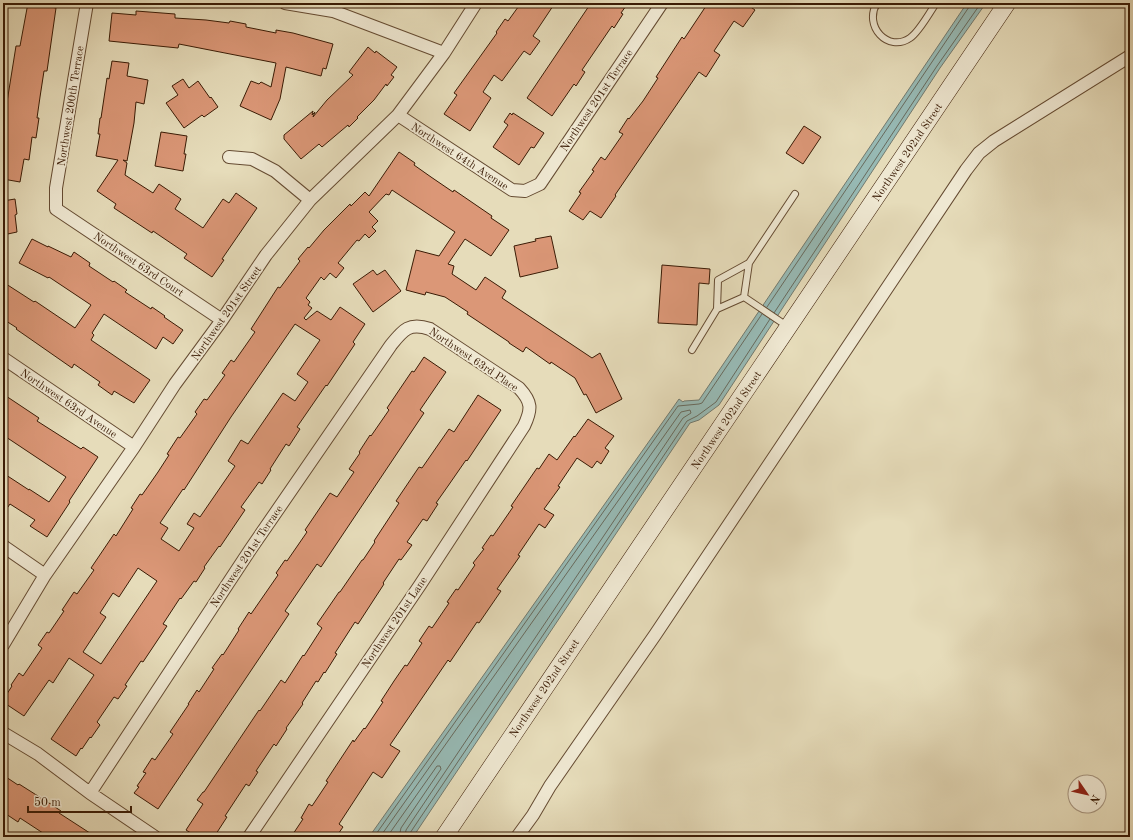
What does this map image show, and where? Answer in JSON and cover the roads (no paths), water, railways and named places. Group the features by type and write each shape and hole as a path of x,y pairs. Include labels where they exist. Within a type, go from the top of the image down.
{"street":[{"name":"Northwest 200th Terrace","path":"56,209 56,188 87,3"},
{"path":"285,3 333,11 444,53"},
{"name":"Northwest 201st Street","path":"3,645 45,575 134,447 175,384 222,320 266,255 310,200 398,115 444,53 476,3"},
{"name":"Northwest 201st Terrace","path":"525,191 540,184 662,3"},
{"name":"Northwest 202nd Street","path":"444,837 783,323 1007,3"},
{"path":"517,837 655,635 970,164 979,153 994,141 1130,56"},
{"name":"Northwest 64th Avenue","path":"398,115 512,190 525,191"},
{"path":"229,157 252,159 264,165 275,171 310,200"},
{"name":"Northwest 63rd Court","path":"56,209 222,320"},
{"name":"Northwest 201st Terrace","path":"90,793 250,550 391,345 402,331 411,326"},
{"name":"Northwest 63rd Place","path":"411,326 422,326 430,329 518,388 526,396 529,404"},
{"name":"Northwest 63rd Avenue","path":"3,358 134,447"},
{"name":"Northwest 201st Lane","path":"249,837 420,584 524,426 530,415 529,404"},
{"path":"3,546 45,575"},
{"path":"3,734 38,754 90,793 155,837"}],"lane":[{"path":"877,3 872,14 875,30 880,36 895,42 911,38 936,3"},
{"path":"744,297 749,263 795,194"},
{"path":"692,350 717,309 718,280 749,263"},
{"path":"744,297 783,323"},
{"path":"717,309 744,297"}],"water":[{"path":"967,3 986,3 940,68 719,405 699,420 690,423 413,837 369,837 679,399 683,402 699,400"}]}
